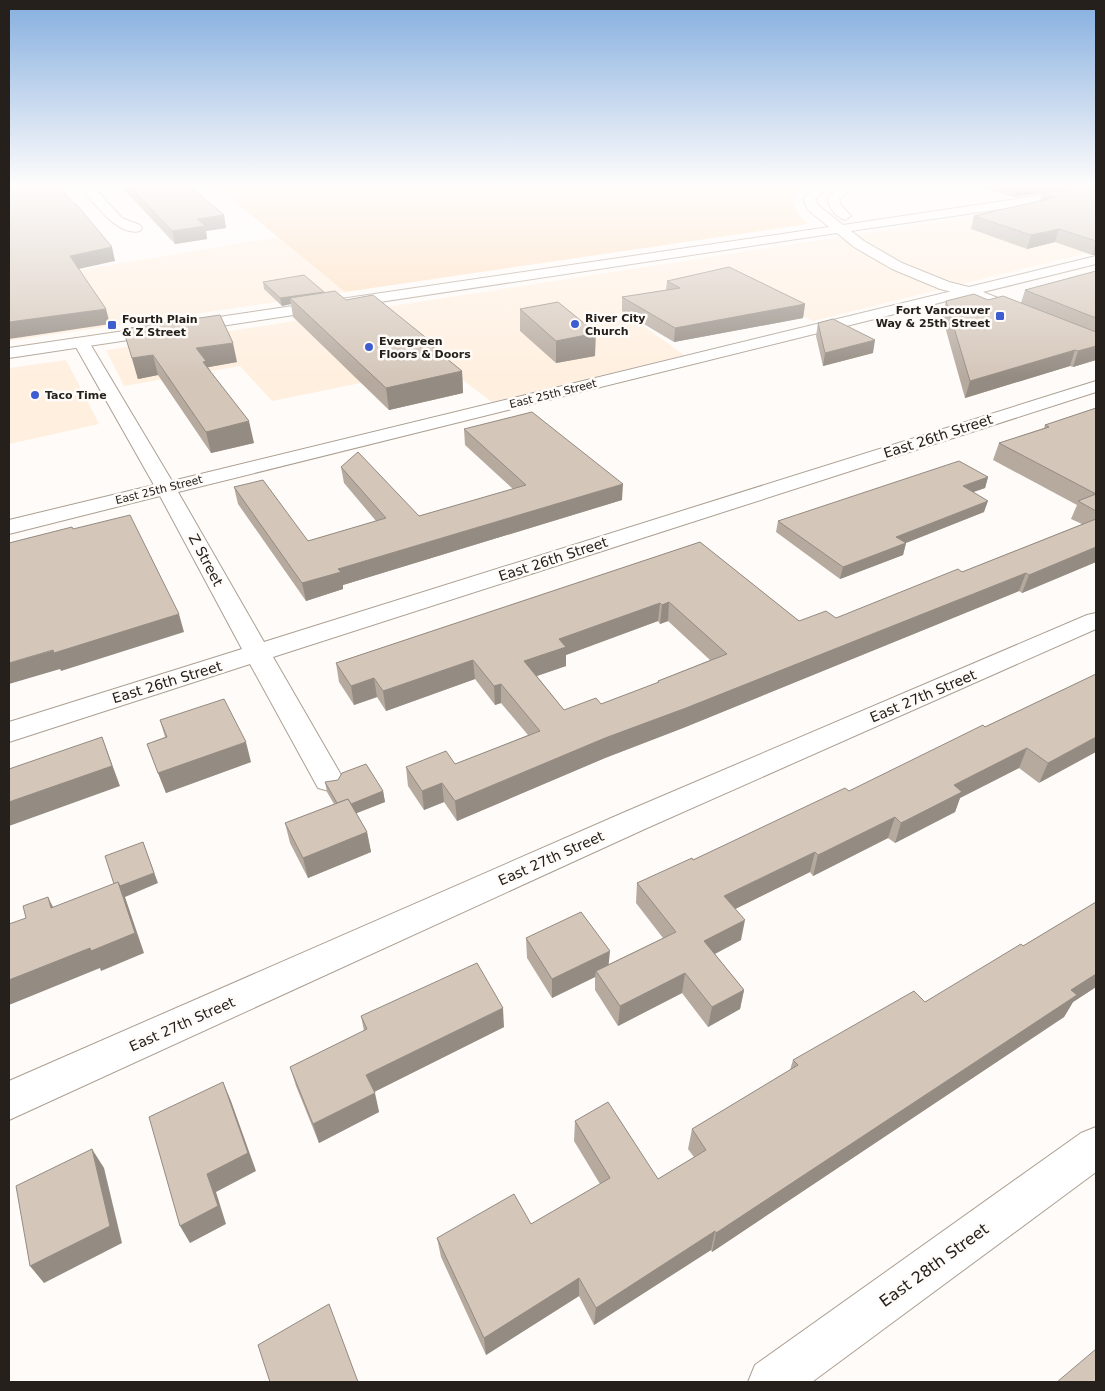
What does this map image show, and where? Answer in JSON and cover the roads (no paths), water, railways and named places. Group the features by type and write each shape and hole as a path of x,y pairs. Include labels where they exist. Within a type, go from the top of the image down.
{"street":[{"path":"9,353 705,249"},
{"path":"868,249 897,266 945,286 968,291 1096,343"},
{"path":"892,249 902,256 959,283 968,291"},
{"name":"East 25th Street","path":"9,527 1096,260"},
{"name":"Z Street","path":"81,342 167,488 256,654 329,780"},
{"name":"East 26th Street","path":"9,732 1096,386"},
{"name":"East 27th Street","path":"9,1101 636,820 1096,620"},
{"name":"East 28th Street","path":"772,1382 1096,1147"}],"place":[{"name":"Fort Vancouver Way & 25th Street","path":"1000,316"},
{"name":"River City Church","path":"575,324"},
{"name":"Fourth Plain & Z Street","path":"112,325"},
{"name":"Evergreen Floors & Doors","path":"369,347"},
{"name":"Taco Time","path":"35,395"}]}
